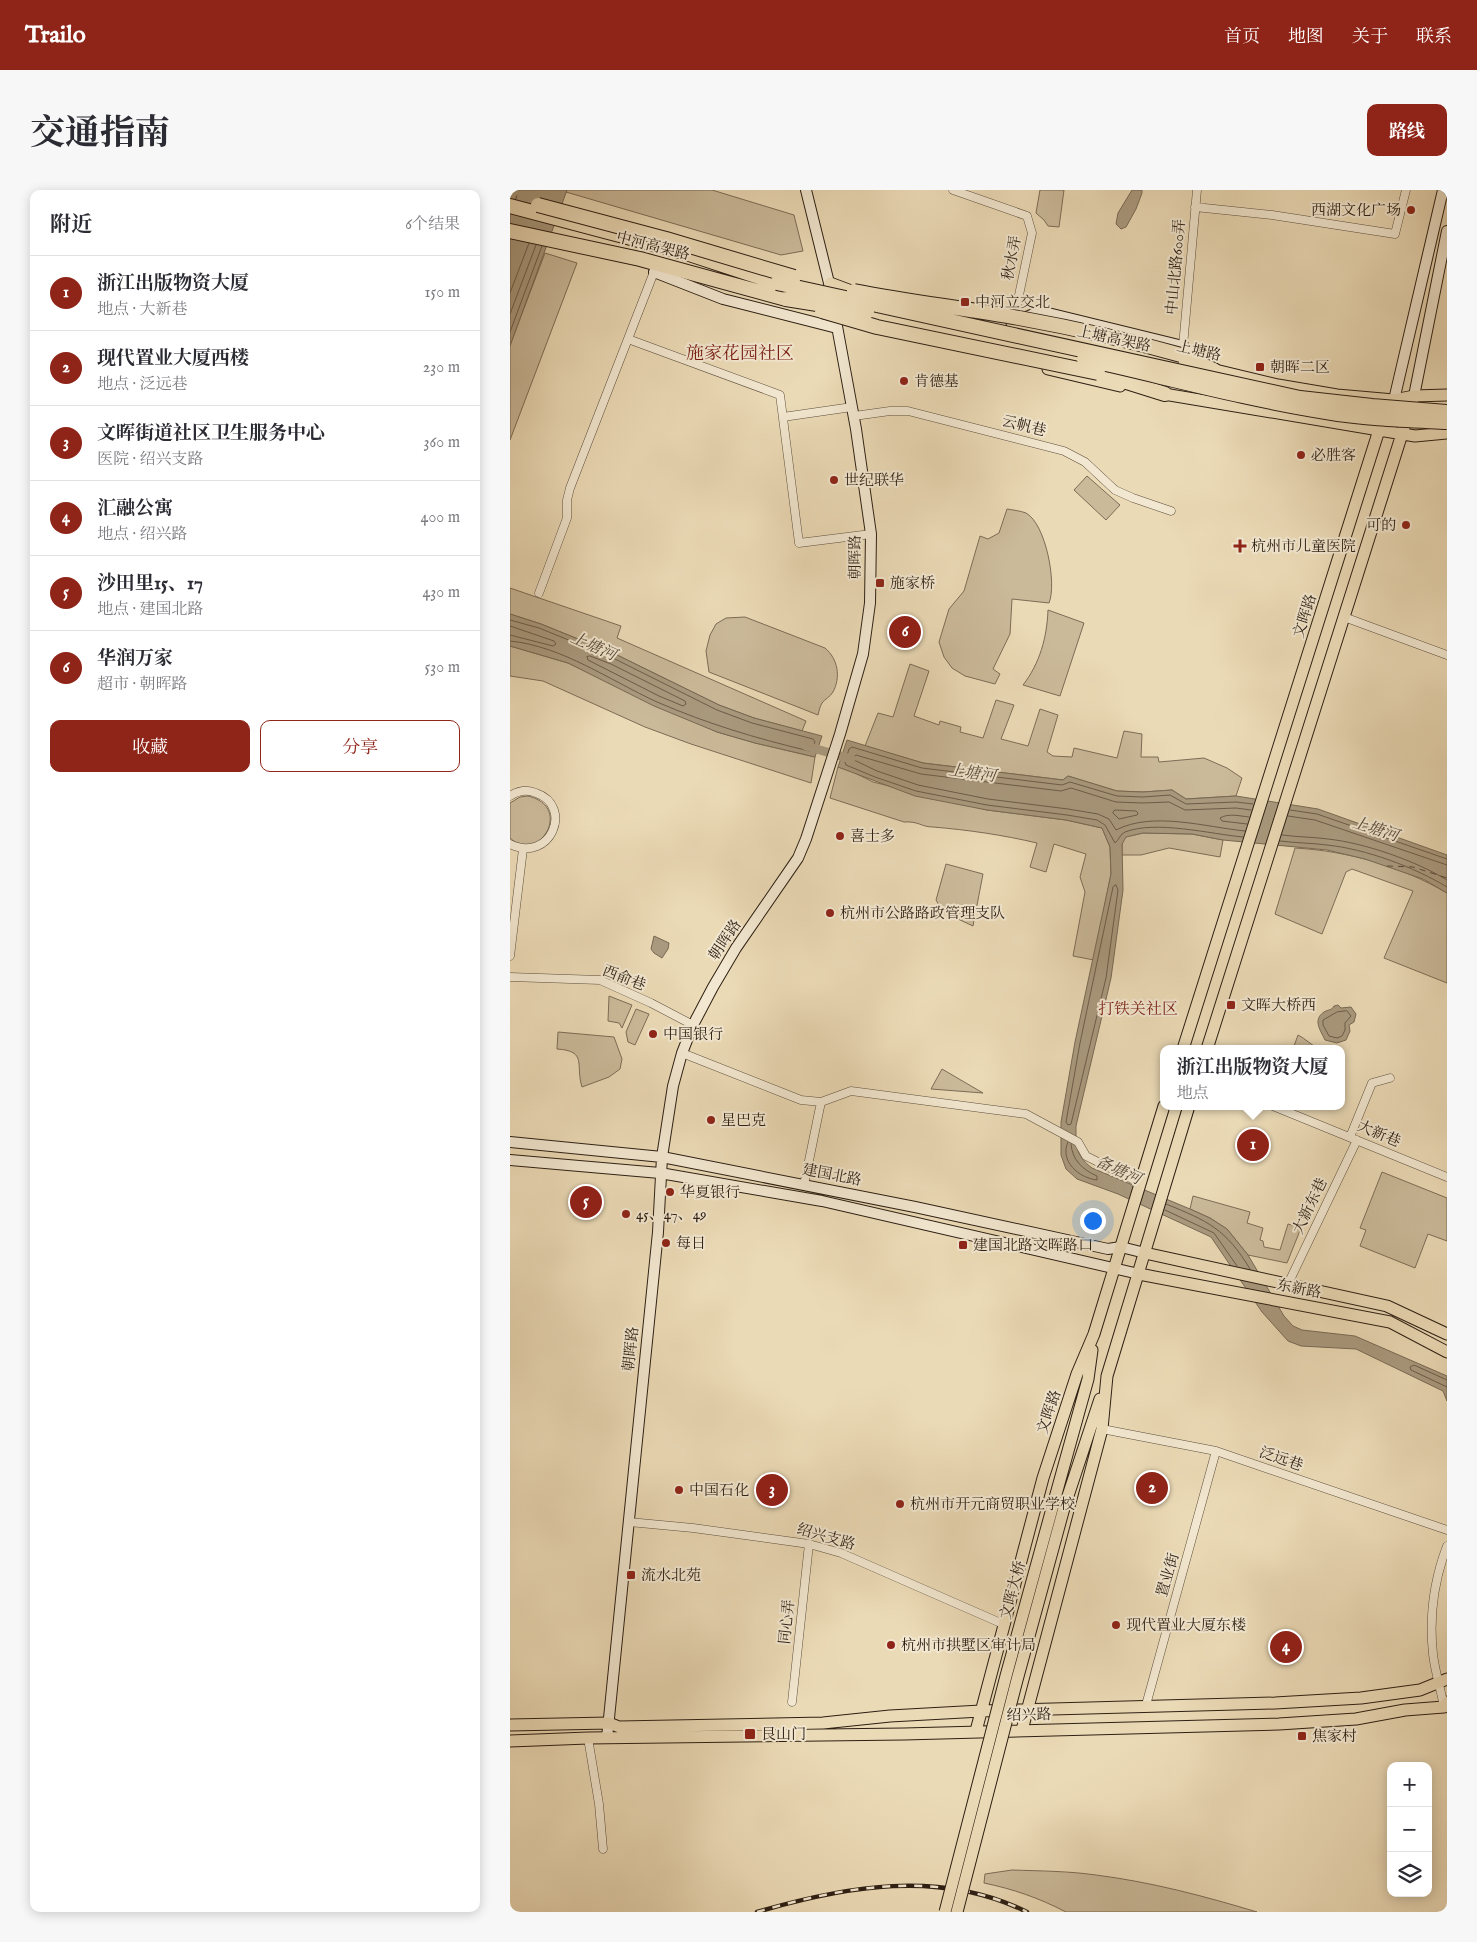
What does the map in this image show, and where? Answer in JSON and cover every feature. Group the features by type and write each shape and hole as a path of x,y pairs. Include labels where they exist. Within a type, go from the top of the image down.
{"highway":[{"path":"510,196 809,281 882,296 1018,317 1182,350 1214,370"},
{"name":"中河高架路","path":"510,206 680,251 777,283"},
{"name":"中河高架路","path":"510,231 640,259 786,300"},
{"path":"751,265 777,283"},
{"name":"上塘高架路","path":"777,283 1300,398 1387,408 1447,412"},
{"path":"786,300 850,321 1098,373 1165,394"},
{"name":"上塘高架路","path":"786,300 856,310 1298,407 1369,418 1447,422"}],"main road":[{"name":"朝晖路","path":"607,1738 658,1232 660,1173 673,1086 682,1053 693,1025 713,986 736,948 798,858 806,839 840,734 863,654 870,603 871,534 853,412 830,283 806,190"},
{"name":"文晖路","path":"1184,1045 1379,430 1394,400 1443,190"},
{"path":"1208,1045 1288,789 1403,434 1414,396 1447,231"},
{"path":"654,272 723,299 837,328"},
{"name":"上塘路","path":"830,283 872,298 1013,324 1214,370 1337,395 1394,400 1414,396 1447,395"},
{"path":"1013,324 1040,310 1182,350"},
{"path":"834,312 914,330 976,350 1059,372 1165,394 1415,436 1447,433"},
{"name":"文晖路","path":"976,1731 1042,1478 1077,1374 1094,1334 1163,1110"},
{"path":"1022,1730 1102,1429 1107,1376 1187,1110"},
{"name":"建国北路","path":"510,1142 662,1157 1108,1249 1121,1247 1145,1253"},
{"name":"建国北路","path":"510,1160 660,1173 822,1202 1139,1274"},
{"name":"东新路","path":"1145,1253 1387,1306 1447,1334"},
{"name":"东新路","path":"1139,1274 1390,1322 1447,1352"},
{"name":"文晖大桥","path":"944,1912 1006,1676 1088,1379 1094,1334"},
{"name":"文晖大桥","path":"957,1912 1064,1508 1107,1376"},
{"name":"绍兴路","path":"609,1723 619,1727 823,1723 890,1716 981,1711 1146,1705 1275,1703 1360,1698 1420,1690 1443,1680"},
{"name":"绍兴路","path":"607,1738 702,1738 1279,1724 1356,1719 1446,1705"},
{"path":"510,1724 609,1723"},
{"path":"510,1741 607,1738"}],"street":[{"name":"秋水弄","path":"953,190 1027,216 1032,233 1013,324"},
{"name":"中山北路600弄","path":"1182,350 1197,190"},
{"path":"1195,207 1272,215 1396,234 1406,190"},
{"path":"540,593 567,518 567,500 570,488 654,272"},
{"path":"628,339 780,395 799,543 871,534"},
{"name":"云帆巷","path":"784,417 853,412 908,411 1064,451 1084,462 1115,490 1171,511"},
{"path":"1344,617 1447,655"},
{"path":"510,796 522,791 532,791 541,794 553,808 555,817 551,836 544,843 536,847 523,849 510,844"},
{"path":"510,956 523,849"},
{"name":"西俞巷","path":"510,978 600,980 651,1003 693,1025"},
{"path":"682,1053 801,1100 821,1102 851,1091 1026,1114 1078,1142 1086,1156 1140,1183"},
{"name":"大新东巷","path":"1288,1284 1354,1139 1372,1083 1390,1078"},
{"path":"804,1185 821,1102"},
{"name":"大新巷","path":"1283,1110 1447,1177"},
{"name":"泛远巷","path":"1102,1429 1216,1452 1447,1530"},
{"name":"置业街","path":"1146,1705 1216,1452"},
{"name":"绍兴支路","path":"629,1522 693,1528 809,1544 840,1553 1003,1624"},
{"name":"同心弄","path":"792,1702 809,1544"},
{"path":"1446,1705 1443,1680 1433,1656 1432,1633 1433,1604 1440,1566 1447,1546"},
{"path":"588,1738 599,1804 603,1849"}],"shaded area":[{"path":"567,190 712,190 794,215 803,251 781,255 566,192"},
{"path":"1040,190 1064,190 1059,227 1048,226 1036,213"},
{"path":"545,253 577,263 510,440 510,345"},
{"path":"1087,476 1120,505 1106,520 1074,490"},
{"path":"1007,509 1026,513 1033,519 1044,541 1051,569 1052,582 1049,603 1012,599 1010,634 993,669 1000,674 995,684 965,676 952,668 944,657 939,642 949,609 964,591 980,536 988,539 999,533"},
{"path":"510,588 621,626 617,638 806,721 802,731 754,718 719,705 615,654 541,624 510,614"},
{"path":"1048,610 1084,623 1060,696 1023,685 1034,668 1042,649"},
{"path":"745,617 825,648 833,657 837,668 837,680 833,692 821,704 818,715 709,672 706,651 710,635 716,624 726,618"},
{"path":"510,646 568,663 717,732 815,757 811,783 645,727 543,681 510,676"},
{"path":"910,664 929,671 914,716 939,725 940,721 961,727 960,732 983,738 996,700 1014,705 1001,739 1028,746 1040,709 1058,715 1047,752 1053,756 1072,757 1074,748 1117,758 1124,731 1142,734 1141,757 1158,757 1159,762 1204,758 1227,768 1242,778 1236,796 1186,799 1172,790 1117,791 1068,776 1063,780 923,763 865,746 878,713 893,717"},
{"path":"838,767 873,782 987,810 1066,820 1102,828 1110,847 1111,874 1094,960 1073,956 1085,892 1080,877 1086,854 1054,844 1046,872 1030,867 1037,843 986,833 929,827 913,822 904,822 830,798"},
{"path":"528,796 542,802 549,811 550,821 547,831 541,839 532,844 521,844 510,838 510,803 520,797"},
{"path":"1143,833 1192,834 1223,840 1220,857 1169,848 1141,855 1122,855 1122,844 1125,837"},
{"path":"1295,848 1335,852 1374,861 1411,875 1447,893 1447,983 1384,958 1413,891 1352,869 1346,872 1322,934 1275,914"},
{"path":"946,864 983,874 973,926 943,912 936,900"},
{"path":"609,996 632,1005 622,1028 619,1023 608,1021"},
{"path":"636,1009 649,1014 635,1045 628,1042 626,1032"},
{"path":"558,1032 614,1037 622,1059 620,1069 609,1077 582,1087 577,1056 567,1050 557,1049"},
{"path":"1298,1035 1312,1045 1294,1045"},
{"path":"942,1069 983,1093 931,1089"},
{"path":"1382,1172 1447,1198 1447,1241 1428,1234 1415,1268 1360,1246 1366,1230 1360,1228"},
{"path":"1193,1196 1250,1212 1247,1223 1263,1228 1260,1240 1263,1241 1264,1247 1280,1250 1288,1224 1301,1228 1287,1263 1248,1255 1227,1229 1210,1218 1190,1209"},
{"path":"1012,1870 1054,1871 1137,1881 1217,1900 1257,1912 1066,1912 1046,1902 984,1883 985,1874"}],"water":[{"path":"510,190 567,190 510,346"},
{"path":"1132,190 1142,190 1142,193 1126,227 1121,229 1116,224 1118,213"},
{"path":"510,614 541,624 615,654 719,705 754,718 822,736 815,757 717,732 654,706 568,663 510,646"},
{"path":"847,740 923,763 1063,780 1068,776 1117,791 1172,790 1186,799 1236,796 1318,809 1447,855 1447,893 1423,879 1365,859 1327,850 1223,840 1192,834 1143,833 1126,837 1122,844 1123,890 1111,978 1076,1126 1076,1133 1079,1154 1092,1168 1210,1218 1227,1229 1248,1255 1284,1316 1293,1326 1302,1330 1355,1336 1447,1376 1447,1401 1443,1391 1356,1349 1301,1346 1288,1341 1262,1312 1211,1237 1118,1194 1077,1179 1066,1169 1061,1155 1061,1122 1075,1042 1111,874 1110,847 1102,828 1066,820 987,810 915,796 838,767"},
{"path":"654,936 669,943 668,949 662,958 651,949"},
{"path":"1338,1005 1341,1008 1351,1007 1356,1014 1354,1022 1349,1025 1350,1031 1346,1040 1337,1043 1325,1040 1318,1022 1320,1015"}],"waterway":[{"name":"上塘河","path":"806,746 851,759"}],"ferry route":[{"path":"515,201 519,190"},
{"path":"1387,866 1413,867 1447,878"}],"railway":[{"path":"757,1912 824,1895 893,1886 927,1886 961,1890 994,1899 1027,1912"}],"place":[{"name":"西湖文化广场","path":"1411,210"},
{"name":"中河立交北","path":"965,302"},
{"name":"朝晖二区","path":"1260,367"},
{"name":"肯德基","path":"904,381"},
{"name":"必胜客","path":"1301,455"},
{"name":"世纪联华","path":"834,480"},
{"name":"可的","path":"1406,525"},
{"name":"杭州市儿童医院","path":"1240,546"},
{"name":"施家桥","path":"880,583"},
{"name":"华润万家","path":"905,632"},
{"name":"喜士多","path":"840,836"},
{"name":"杭州市公路路政管理支队","path":"830,913"},
{"name":"文晖大桥西","path":"1231,1005"},
{"name":"中国银行","path":"653,1034"},
{"name":"星巴克","path":"711,1120"},
{"name":"浙江出版物资大厦","path":"1253,1145"},
{"name":"华夏银行","path":"670,1192"},
{"name":"沙田里15、17","path":"586,1202"},
{"name":"45、47、49","path":"626,1214"},
{"name":"每日","path":"666,1243"},
{"name":"建国北路文晖路口","path":"963,1245"},
{"name":"现代置业大厦西楼","path":"1152,1488"},
{"name":"中国石化","path":"679,1490"},
{"name":"文晖街道社区卫生服务中心","path":"772,1490"},
{"name":"杭州市开元商贸职业学校","path":"900,1504"},
{"name":"流水北苑","path":"631,1575"},
{"name":"现代置业大厦东楼","path":"1116,1625"},
{"name":"杭州市拱墅区审计局","path":"891,1645"},
{"name":"汇融公寓","path":"1286,1647"},
{"name":"艮山门","path":"750,1734"},
{"name":"焦家村","path":"1302,1736"}],"district":[{"name":"施家花园社区","path":"740,354"},
{"name":"打铁关社区","path":"1138,1010"}],"water label":[{"name":"备塘河","path":"1118,1171"}]}
